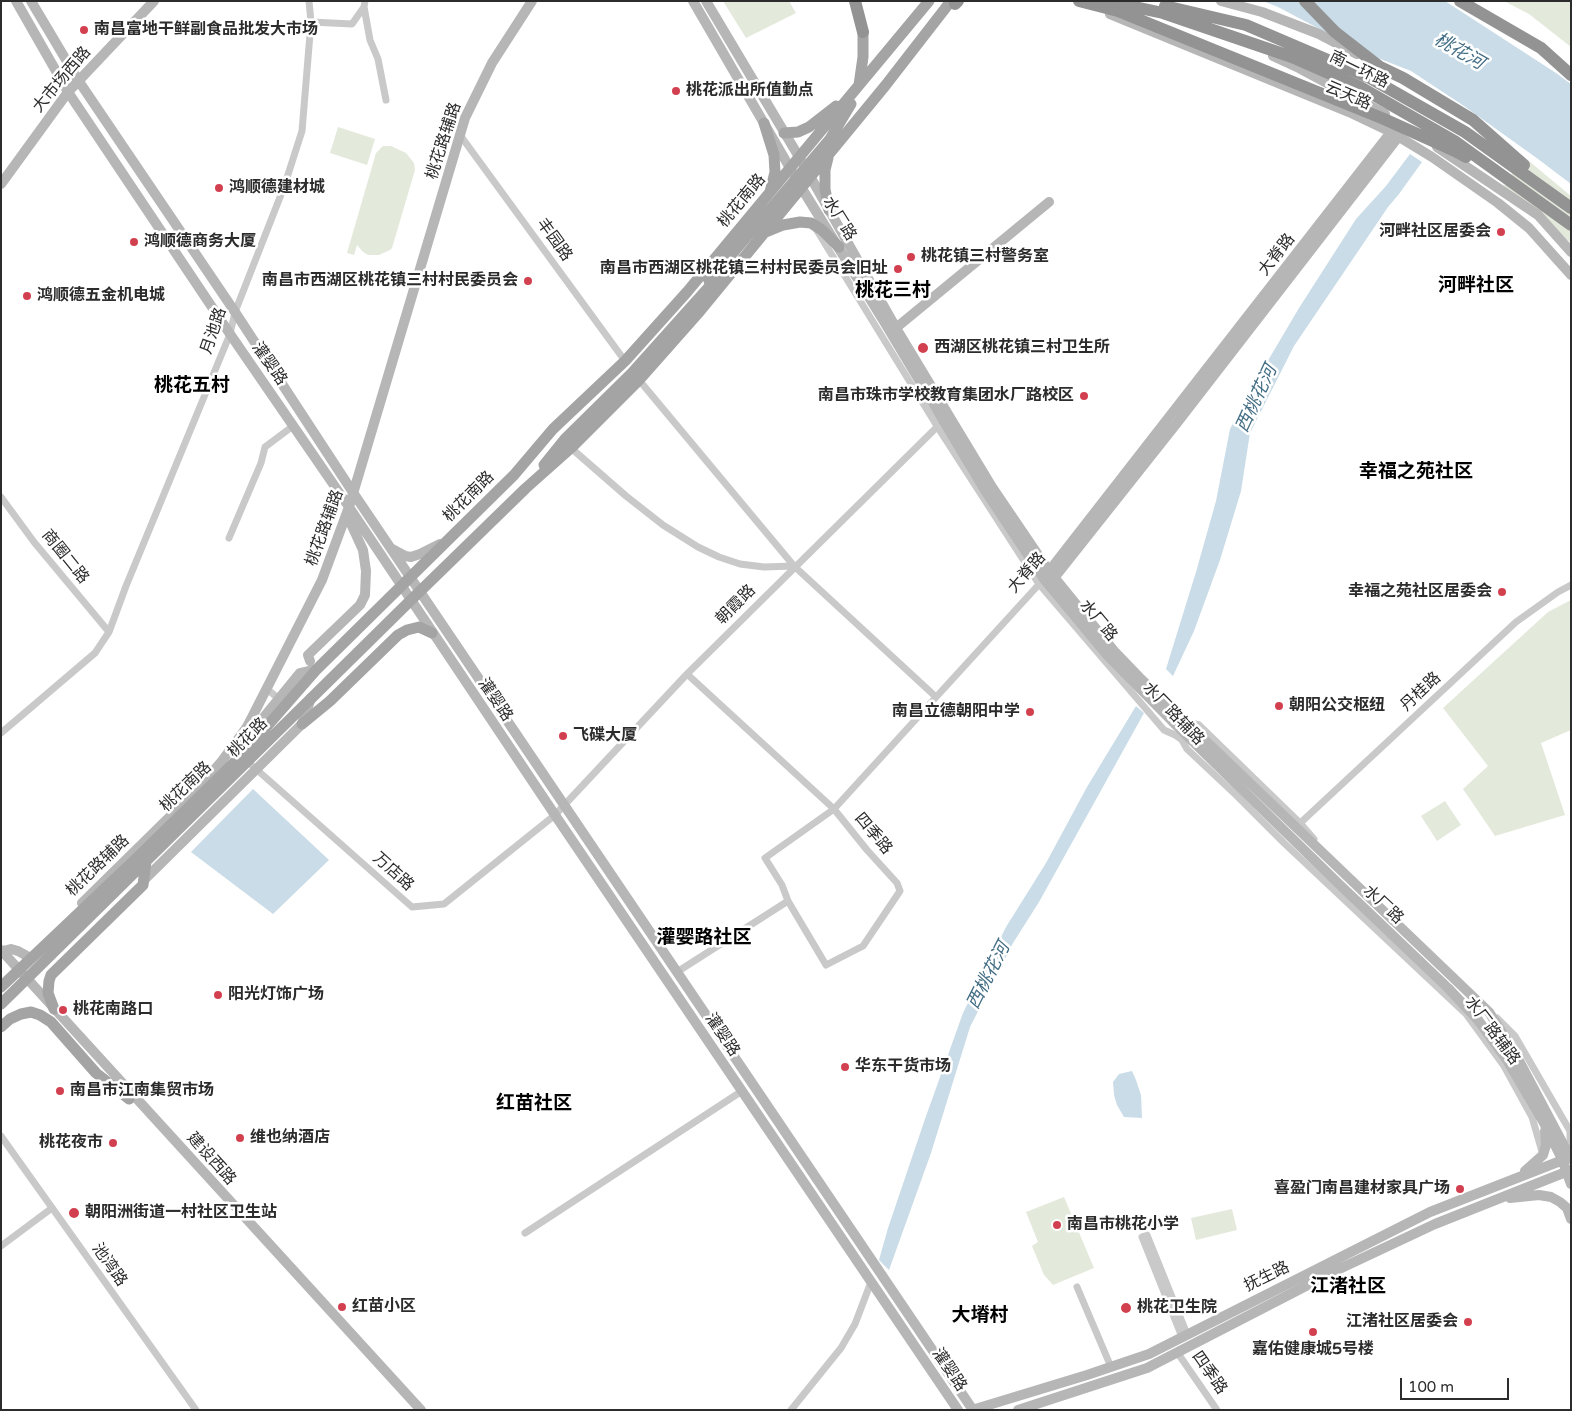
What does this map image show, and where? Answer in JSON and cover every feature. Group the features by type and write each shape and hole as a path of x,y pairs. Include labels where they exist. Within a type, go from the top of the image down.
{"highway":[{"path":"855,1 863,32"},
{"path":"1079,1 1118,11 1384,119 1456,151 1549,208"},
{"name":"南一环路","path":"1106,1 1163,13 1292,57 1360,87 1456,142 1571,225"},
{"name":"南一环路","path":"1146,1 1246,25 1370,78 1465,132 1571,208"},
{"path":"1305,1 1335,32 1380,67 1403,78 1473,120 1500,142 1559,198"},
{"path":"1460,1 1541,48 1571,75"}],"main road":[{"name":"灌婴路","path":"16,1 68,92 294,426 348,511 411,600 958,1410"},
{"name":"灌婴路","path":"32,1 78,80 235,312 389,547 972,1410"},
{"name":"大市场西路","path":"1,184 78,80 154,1"},
{"name":"桃花路辅路","path":"1,979 19,973 27,956 196,791 222,761 247,727 322,580 348,511 465,118 492,64 532,1"},
{"name":"水厂路","path":"693,1 801,187 895,329"},
{"name":"水厂路","path":"706,1 829,210 895,329 943,421 986,492 1047,579 1114,663 1448,988 1478,1020 1507,1060 1544,1123 1568,1158"},
{"name":"桃花南路","path":"1,987 19,973 143,859 241,756 314,665 452,537 514,475 553,429 625,361 687,292 928,1"},
{"name":"云天路","path":"1079,1 1349,112 1398,136 1498,203 1529,228 1571,275"},
{"name":"云天路","path":"1120,1 1203,32 1235,40 1279,58 1412,129 1538,215 1571,252"},
{"path":"1221,1 1262,12 1319,34 1380,67"},
{"path":"566,441 639,366 695,304 832,142 880,81 955,2"},
{"path":"514,475 566,441 639,380 700,311 955,2"},
{"path":"566,441 693,300 830,139 854,100 860,81 863,58 863,32"},
{"path":"784,132 798,132 809,126 852,94"},
{"path":"764,123 774,155 774,172 769,194"},
{"name":"大脊路","path":"1047,579 1182,416 1398,136"},
{"path":"829,210 825,189 825,170 830,153"},
{"path":"895,329 1049,202"},
{"path":"764,232 783,225 800,222 813,225 822,230 839,247"},
{"name":"桃花南路","path":"411,600 526,488 566,441"},
{"path":"54,1009 48,993 51,975 143,885 143,859 300,673 314,665 308,655 360,605 365,595 366,571 363,550 348,511"},
{"path":"389,547 405,556 411,557 430,550 452,537"},
{"name":"水厂路","path":"1047,579 1184,720 1298,825 1341,870 1489,1012 1515,1053 1567,1144 1571,1184"},
{"name":"桃花路","path":"143,859 252,765 311,698 411,600"},
{"path":"144,880 252,765 330,701 398,635 419,627 432,633"},
{"path":"302,724 311,698"},
{"path":"2,953 11,949 27,956"},
{"name":"建设西路","path":"2,953 129,1099 414,1410"},
{"path":"1,1004 19,973"},
{"name":"建设西路","path":"19,973 420,1410"},
{"path":"1,1027 10,1019 20,1014 31,1012 40,1015 51,1022 96,1072 129,1099"},
{"path":"1517,1177 1543,1155 1547,1139 1544,1123"},
{"name":"抚生路","path":"972,1410 1149,1354 1430,1212 1568,1158"},
{"name":"抚生路","path":"1018,1410 1147,1368 1335,1271 1435,1224 1569,1171"},
{"path":"1499,1198 1551,1197 1567,1208 1571,1219"}],"street":[{"name":"月池路","path":"1,732 95,654 110,632 126,586 230,334 235,312 284,187 302,131 311,22 309,1"},
{"path":"311,22 352,24 364,4"},
{"path":"364,4 370,40 378,59 386,100"},
{"name":"丰园路","path":"460,135 625,361"},
{"path":"813,225 943,421"},
{"name":"水厂路辅路","path":"895,329 1036,545 1047,579 1158,724 1164,730 1182,740 1187,749 1236,794 1284,843 1466,1014 1504,1066 1532,1117 1543,1155"},
{"path":"639,380 794,566 936,697"},
{"name":"朝霞路","path":"555,815 687,674 794,566 943,421"},
{"path":"229,538 261,463 265,447 294,426"},
{"path":"566,441 626,496 663,525 698,547 740,564 764,567 794,566"},
{"name":"商圈二路","path":"1,497 34,542 110,632"},
{"name":"大脊路","path":"788,901 782,885 765,858 834,809 1047,579"},
{"name":"丹桂路","path":"1298,825 1516,622 1571,585"},
{"name":"四季路","path":"687,674 834,809 897,883 900,891 862,946 826,965 788,901"},
{"path":"267,688 279,699"},
{"name":"万店路","path":"252,765 412,907 444,904 555,815"},
{"path":"677,972 788,901"},
{"path":"525,1233 742,1091"},
{"name":"池湾路","path":"1,1136 196,1410"},
{"path":"1,1246 52,1208"},
{"path":"1147,1235 1184,1335 1142,1237 1147,1235"},
{"path":"791,1410 841,1348 855,1324 871,1282"},
{"path":"1077,1287 1111,1367"},
{"name":"四季路","path":"1177,1352 1218,1410"}],"shaded area":[{"path":"723,1 789,1 796,13 746,38"},
{"path":"1504,1 1571,1 1571,47 1529,14"},
{"path":"338,127 375,139 367,165 330,153"},
{"path":"383,146 391,146 406,153 414,163 415,170 392,248 379,255 368,255 357,245 354,255 347,253 376,153"},
{"path":"1523,156 1571,196 1571,243 1504,186"},
{"path":"1571,600 1571,730 1541,743 1565,815 1495,836 1463,789 1488,766 1443,708 1548,612"},
{"path":"1445,801 1461,825 1437,841 1421,816"},
{"path":"1064,1197 1094,1268 1053,1285 1044,1275 1032,1246 1038,1242 1026,1212"},
{"path":"1232,1209 1237,1230 1196,1240 1191,1218"}],"water":[{"name":"桃花河","path":"1263,1 1445,1 1571,84 1571,184 1464,106 1411,71 1365,53"},
{"name":"西桃花河","path":"1410,154 1422,162 1388,207 1294,346 1250,433 1241,491 1220,560 1194,631 1173,676 1166,669 1216,501 1230,429 1299,308 1356,219 1386,186"},
{"name":"西桃花河","path":"1136,706 1144,713 1039,902 1013,943 970,1027 931,1153 889,1270 879,1260 888,1228 963,1013 1006,927 1046,863 1087,787"},
{"path":"253,789 329,860 273,914 191,852"},
{"path":"1132,1071 1141,1095 1142,1118 1124,1117 1114,1095 1113,1082 1119,1074"}],"place":[{"name":"南昌富地干鲜副食品批发大市场","path":"84,30"},
{"name":"桃花派出所值勤点","path":"676,91"},
{"name":"鸿顺德建材城","path":"219,188"},
{"name":"河畔社区居委会","path":"1501,232"},
{"name":"鸿顺德商务大厦","path":"134,242"},
{"name":"桃花镇三村警务室","path":"911,257"},
{"name":"南昌市西湖区桃花镇三村村民委员会旧址","path":"898,269"},
{"name":"南昌市西湖区桃花镇三村村民委员会","path":"528,281"},
{"name":"鸿顺德五金机电城","path":"27,296"},
{"name":"西湖区桃花镇三村卫生所","path":"923,348"},
{"name":"南昌市珠市学校教育集团水厂路校区","path":"1084,396"},
{"name":"幸福之苑社区居委会","path":"1502,592"},
{"name":"朝阳公交枢纽","path":"1279,706"},
{"name":"南昌立德朝阳中学","path":"1030,712"},
{"name":"飞碟大厦","path":"563,736"},
{"name":"阳光灯饰广场","path":"218,995"},
{"name":"桃花南路口","path":"63,1010"},
{"name":"华东干货市场","path":"845,1067"},
{"name":"南昌市江南集贸市场","path":"60,1091"},
{"name":"维也纳酒店","path":"240,1138"},
{"name":"桃花夜市","path":"113,1143"},
{"name":"喜盈门南昌建材家具广场","path":"1460,1189"},
{"name":"朝阳洲街道一村社区卫生站","path":"74,1213"},
{"name":"南昌市桃花小学","path":"1057,1225"},
{"name":"红苗小区","path":"342,1307"},
{"name":"桃花卫生院","path":"1126,1308"},
{"name":"江渚社区居委会","path":"1468,1322"},
{"name":"嘉佑健康城5号楼","path":"1313,1332"}],"district":[{"name":"河畔社区","path":"1476,286"},
{"name":"桃花三村","path":"893,291"},
{"name":"桃花五村","path":"192,386"},
{"name":"幸福之苑社区","path":"1416,472"},
{"name":"灌婴路社区","path":"704,938"},
{"name":"红苗社区","path":"534,1104"},
{"name":"江渚社区","path":"1348,1287"},
{"name":"大塉村","path":"980,1316"}]}
